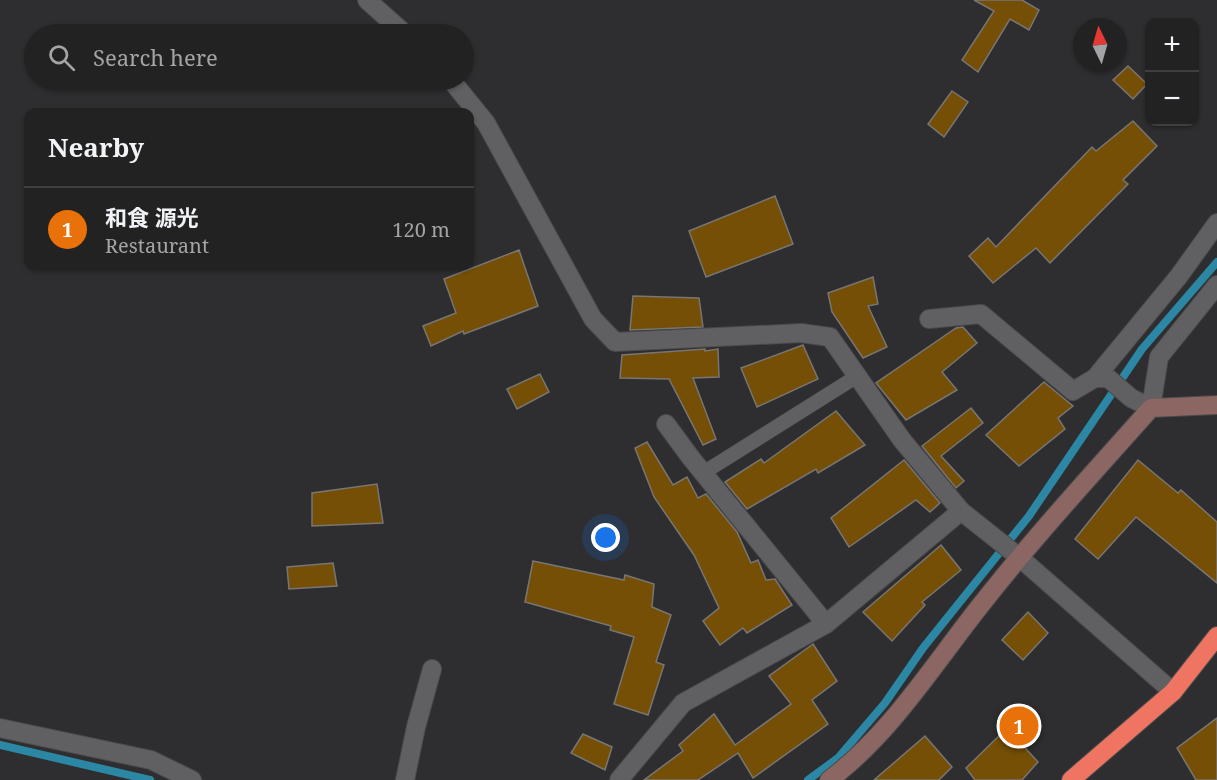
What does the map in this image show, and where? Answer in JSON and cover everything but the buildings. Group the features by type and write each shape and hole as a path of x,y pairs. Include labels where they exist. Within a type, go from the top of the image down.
{"highway":[{"path":"1071,780 1173,692 1217,636"}],"street":[{"path":"367,0 394,24"},
{"path":"459,90 474,108"},
{"path":"474,108 486,123 593,319 615,342 801,333 830,337 859,375 902,440 962,511 1017,555 1173,692"},
{"path":"929,319 981,314 1073,391 1101,378 1217,223"},
{"path":"829,780 851,763 882,732 1017,555 1151,408 1159,357 1217,285"},
{"path":"1101,378 1151,408 1217,405"},
{"path":"666,424 826,624"},
{"path":"619,780 683,703 826,624 962,511"},
{"path":"405,780 416,727 432,669"},
{"path":"0,728 151,760 192,780"}],"lane":[{"path":"703,473 859,375"}],"waterway":[{"path":"808,780 838,758 885,703 923,648 1029,516 1142,349 1217,262"},
{"path":"0,745 150,780"}],"place":[{"name":"和食 源光","path":"1019,726"}]}
